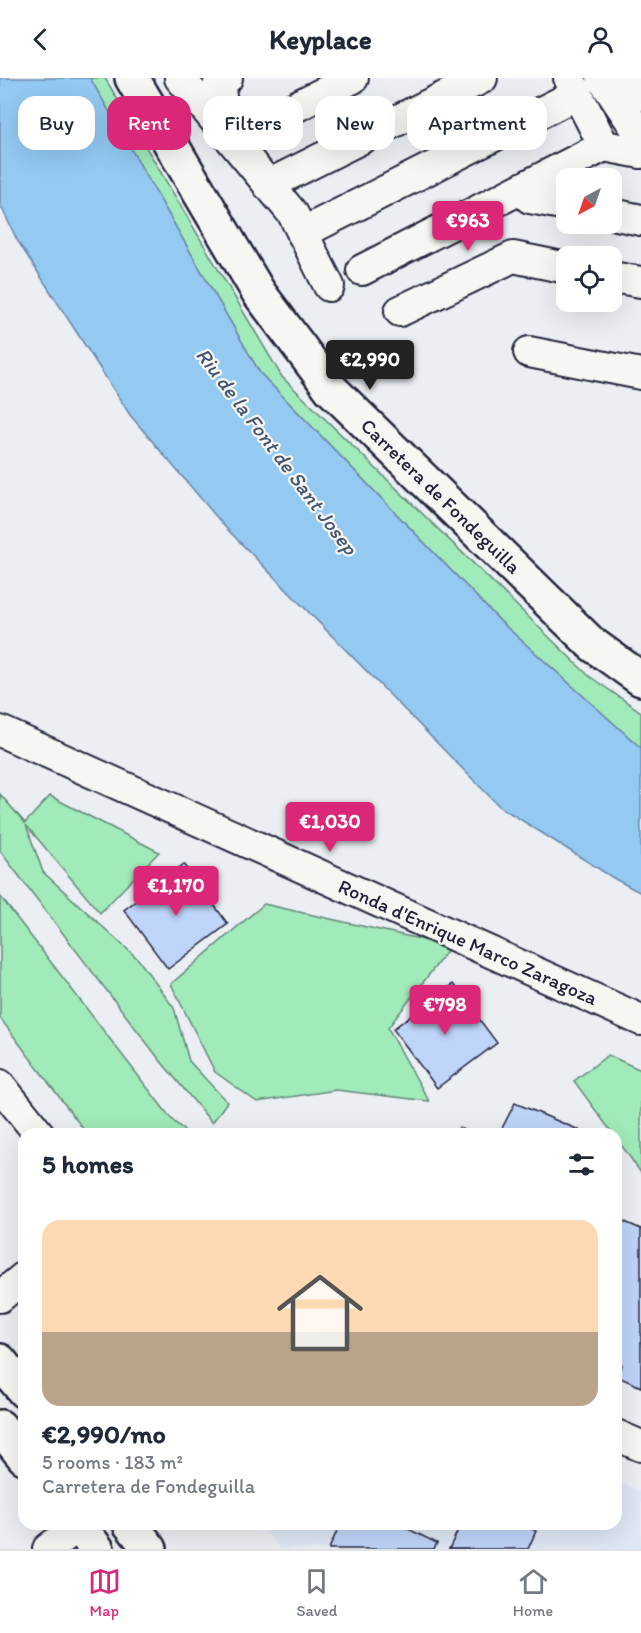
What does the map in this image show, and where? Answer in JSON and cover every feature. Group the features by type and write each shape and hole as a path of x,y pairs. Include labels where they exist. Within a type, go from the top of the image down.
{"main road":[{"name":"Carretera de Fondeguilla","path":"132,78 260,293 331,389 592,644 641,679"},
{"path":"0,1361 18,1384"},
{"path":"0,1427 18,1450"},
{"path":"135,1530 150,1549"}],"street":[{"path":"180,78 203,105"},
{"path":"221,96 219,82 226,78"},
{"path":"303,98 353,78"},
{"path":"268,185 482,78"},
{"path":"602,78 641,136"},
{"path":"302,233 573,86 604,146"},
{"path":"362,270 604,146 641,153"},
{"path":"240,150 293,214 329,286"},
{"path":"524,187 530,198 556,203"},
{"path":"622,216 641,220"},
{"path":"400,311 513,257 556,266"},
{"path":"622,279 641,282"},
{"path":"529,352 641,374"},
{"name":"Ronda d'Enrique Marco Zaragoza","path":"0,730 641,1020"},
{"path":"0,1085 34,1128"},
{"path":"0,1297 18,1282"},
{"path":"622,1438 641,1446"},
{"path":"48,1549 83,1531"}],"shaded area":[{"path":"622,1483 641,1492 641,1549 280,1549 265,1530 622,1530"}],"green space":[{"path":"90,78 105,78 116,96 107,96 107,108"},
{"path":"131,150 148,150 282,377 589,676 641,712 641,748 501,622 260,373"},
{"path":"0,794 25,823 50,796 159,852 100,913 26,825 43,872 138,959 174,1008 189,1061 227,1102 212,1123 159,1059 0,851"},
{"path":"0,896 173,1121 182,1128 82,1128 0,1018"},
{"path":"264,904 451,946 388,1028 429,1101 336,1090 257,1102 215,1072 171,984"},
{"path":"608,1055 641,1070 641,1173 622,1146 622,1128 609,1128 574,1081"}],"water":[{"name":"Riu de la Font de Sant Josep","path":"0,78 90,78 107,108 107,150 131,150 260,373 501,622 641,748 641,893 499,806 225,527 130,415 17,240 0,204"}],"building":[{"path":"184,864 228,924 168,969 124,910"},
{"path":"453,984 497,1043 437,1088 393,1029"},
{"path":"515,1103 574,1128 502,1128"},
{"path":"622,1221 641,1229 641,1387 622,1379"},
{"path":"337,1530 410,1530 437,1543 434,1549 329,1549"},
{"path":"458,1530 536,1531 528,1549 449,1549"}]}
